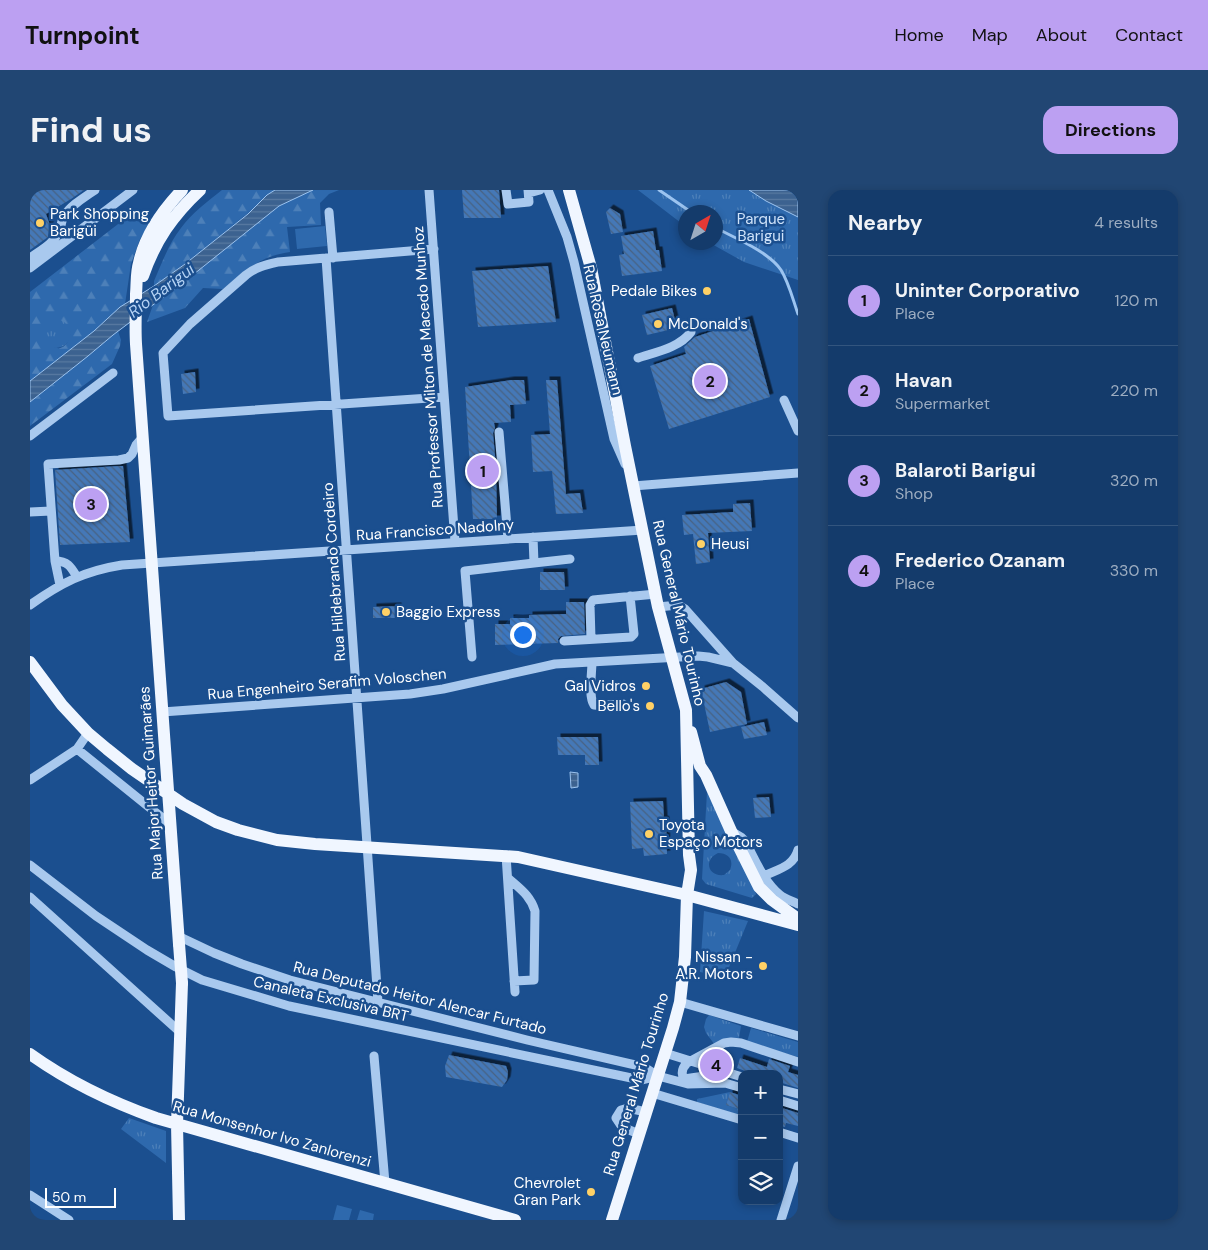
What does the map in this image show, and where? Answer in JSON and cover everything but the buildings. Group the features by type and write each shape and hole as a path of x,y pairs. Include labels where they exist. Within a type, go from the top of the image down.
{"main road":[{"name":"Rua Major Heitor Guimarães","path":"179,1220 177,1124 182,983 135,320 138,269 143,250 156,222 182,190"},
{"path":"136,295 150,256 168,224 200,190"},
{"name":"Rua General Mário Tourinho","path":"569,190 594,285 658,607 686,710 691,870 687,895 685,957 680,1002 612,1220"},
{"path":"30,662 62,705 88,733 132,769 168,794 216,822 277,840 506,855 687,895 798,925"},
{"path":"686,710 700,766 759,887 772,900 798,919"},
{"path":"691,870 694,864 696,828 695,782 700,766"},
{"name":"Rua Monsenhor Ivo Zanlorenzi","path":"30,1054 90,1091 123,1106 177,1124 515,1220"}],"street":[{"path":"30,258 56,238 60,231 62,219 69,209 95,190"},
{"path":"30,268 133,190"},
{"name":"Rua Professor Milton de Macedo Munhoz","path":"429,190 455,542"},
{"path":"506,190 508,204 529,202 528,192 540,190"},
{"name":"Rua Rosa Neumann","path":"548,190 567,237 574,262 616,447 632,481"},
{"name":"Rua Hildebrando Cordeiro","path":"329,212 336,404 378,1002"},
{"path":"62,219 74,236"},
{"path":"434,249 278,262 253,269 190,324 163,353 168,416 444,397"},
{"path":"638,358 675,345 691,332"},
{"path":"30,436 113,373"},
{"path":"784,400 798,431"},
{"path":"499,432 508,539"},
{"path":"60,585 55,561 48,464 128,458 143,437"},
{"path":"632,481 798,473"},
{"path":"30,512 51,511"},
{"name":"Rua Francisco Nadolny","path":"30,606 60,585 105,568 152,563 643,530"},
{"path":"533,537 534,562"},
{"path":"472,657 464,571 570,559"},
{"path":"55,561 62,561 70,566 77,577"},
{"path":"592,639 590,605 593,600 656,594"},
{"path":"564,641 633,636 630,596"},
{"path":"658,607 678,605 685,609 733,663 798,718"},
{"name":"Rua Engenheiro Serafim Voloschen","path":"162,712 357,698 436,690 547,665 672,657 703,657 733,663"},
{"path":"592,662 591,700 594,705 623,704"},
{"path":"30,780 77,749 88,733"},
{"path":"77,749 170,824"},
{"path":"731,832 745,840 764,876 782,896 798,904"},
{"path":"764,876 792,863 798,850"},
{"path":"506,855 514,992"},
{"name":"Canaleta Exclusiva BRT","path":"30,865 96,916 176,967 202,980 289,1006 640,1080 658,1076"},
{"path":"508,878 532,901 535,910 534,980 514,981"},
{"path":"30,897 181,1033"},
{"name":"Rua Deputado Heitor Alencar Furtado","path":"179,940 264,972 316,987 644,1067 658,1076"},
{"path":"680,1002 798,1036"},
{"path":"682,1081 684,1066 731,1042 798,1062"},
{"path":"665,1053 738,1076"},
{"path":"374,1056 385,1183"},
{"path":"682,1081 728,1072"},
{"path":"658,1076 682,1081 725,1083 738,1087"},
{"path":"783,1089 798,1094"},
{"path":"652,1092 738,1119"},
{"path":"783,1101 798,1106"},
{"path":"639,1134 622,1128 616,1118 620,1110 628,1108 646,1112"},
{"path":"783,1133 798,1138"},
{"path":"781,1220 798,1166"},
{"path":"30,1195 69,1220"}],"green space":[{"path":"222,190 275,190 210,244 154,286 154,281 163,260 177,234 195,212"},
{"path":"313,190 339,190 329,194 320,203 321,225 287,227 290,252 261,261 246,270 223,289 203,288 185,308 147,322 153,305 279,206"},
{"name":"Parque Barigui","path":"638,190 798,190 798,280 744,262 723,250 723,205 678,205 678,221"},
{"path":"135,211 152,219 140,239 131,264 125,304 30,381 30,292","holes":["53,319 61,320 67,324 70,331 69,339 64,346 59,348 53,347 45,337 44,331 47,324"]},
{"path":"325,226 327,246 297,249 295,229"},
{"path":"56,318 66,323 71,333 66,343 56,348 46,343 41,333 46,323"},
{"path":"118,331 121,340 120,346 112,364 30,426 30,402"},
{"path":"707,792 756,894 752,898 706,884 702,879","holes":["718,853 725,854 731,860 730,870 724,875 714,873 709,867 710,860"]},
{"path":"704,911 748,921 725,977 700,972"},
{"path":"709,1015 741,1026 739,1038 728,1039 715,1045 704,1027"},
{"path":"751,1028 798,1042 798,1057 747,1042"},
{"path":"730,1092 726,1105 738,1109 738,1115 697,1102 697,1099"},
{"path":"129,1118 166,1131 166,1163 121,1129"},
{"path":"337,1205 352,1209 349,1220 333,1220"},
{"path":"360,1210 374,1214 373,1220 357,1220"}],"water":[{"name":"Rio Barigui","path":"275,190 313,190 279,206 30,402 30,381 94,331 120,307 185,264"},
{"path":"749,190 798,190 798,217 766,201"},
{"path":"570,772 578,773 578,787 571,788"}],"waterway":[{"path":"659,190 681,205"},
{"path":"723,232 751,246 776,263 786,280 798,314"}],"place":[{"name":"Park Shopping Barigüi","path":"40,223"},
{"name":"Pedale Bikes","path":"707,291"},
{"name":"McDonald's","path":"658,324"},
{"name":"Havan","path":"710,381"},
{"name":"Uninter Corporativo","path":"483,471"},
{"name":"Balaroti Barigui","path":"91,504"},
{"name":"Heusi","path":"701,544"},
{"name":"Baggio Express","path":"386,612"},
{"name":"Gal Vidros","path":"646,686"},
{"name":"Bello's","path":"650,706"},
{"name":"Toyota Espaço Motors","path":"649,834"},
{"name":"Nissan - A.R. Motors","path":"763,966"},
{"name":"Frederico Ozanam","path":"716,1065"},
{"name":"Chevrolet Gran Park","path":"591,1192"}]}
